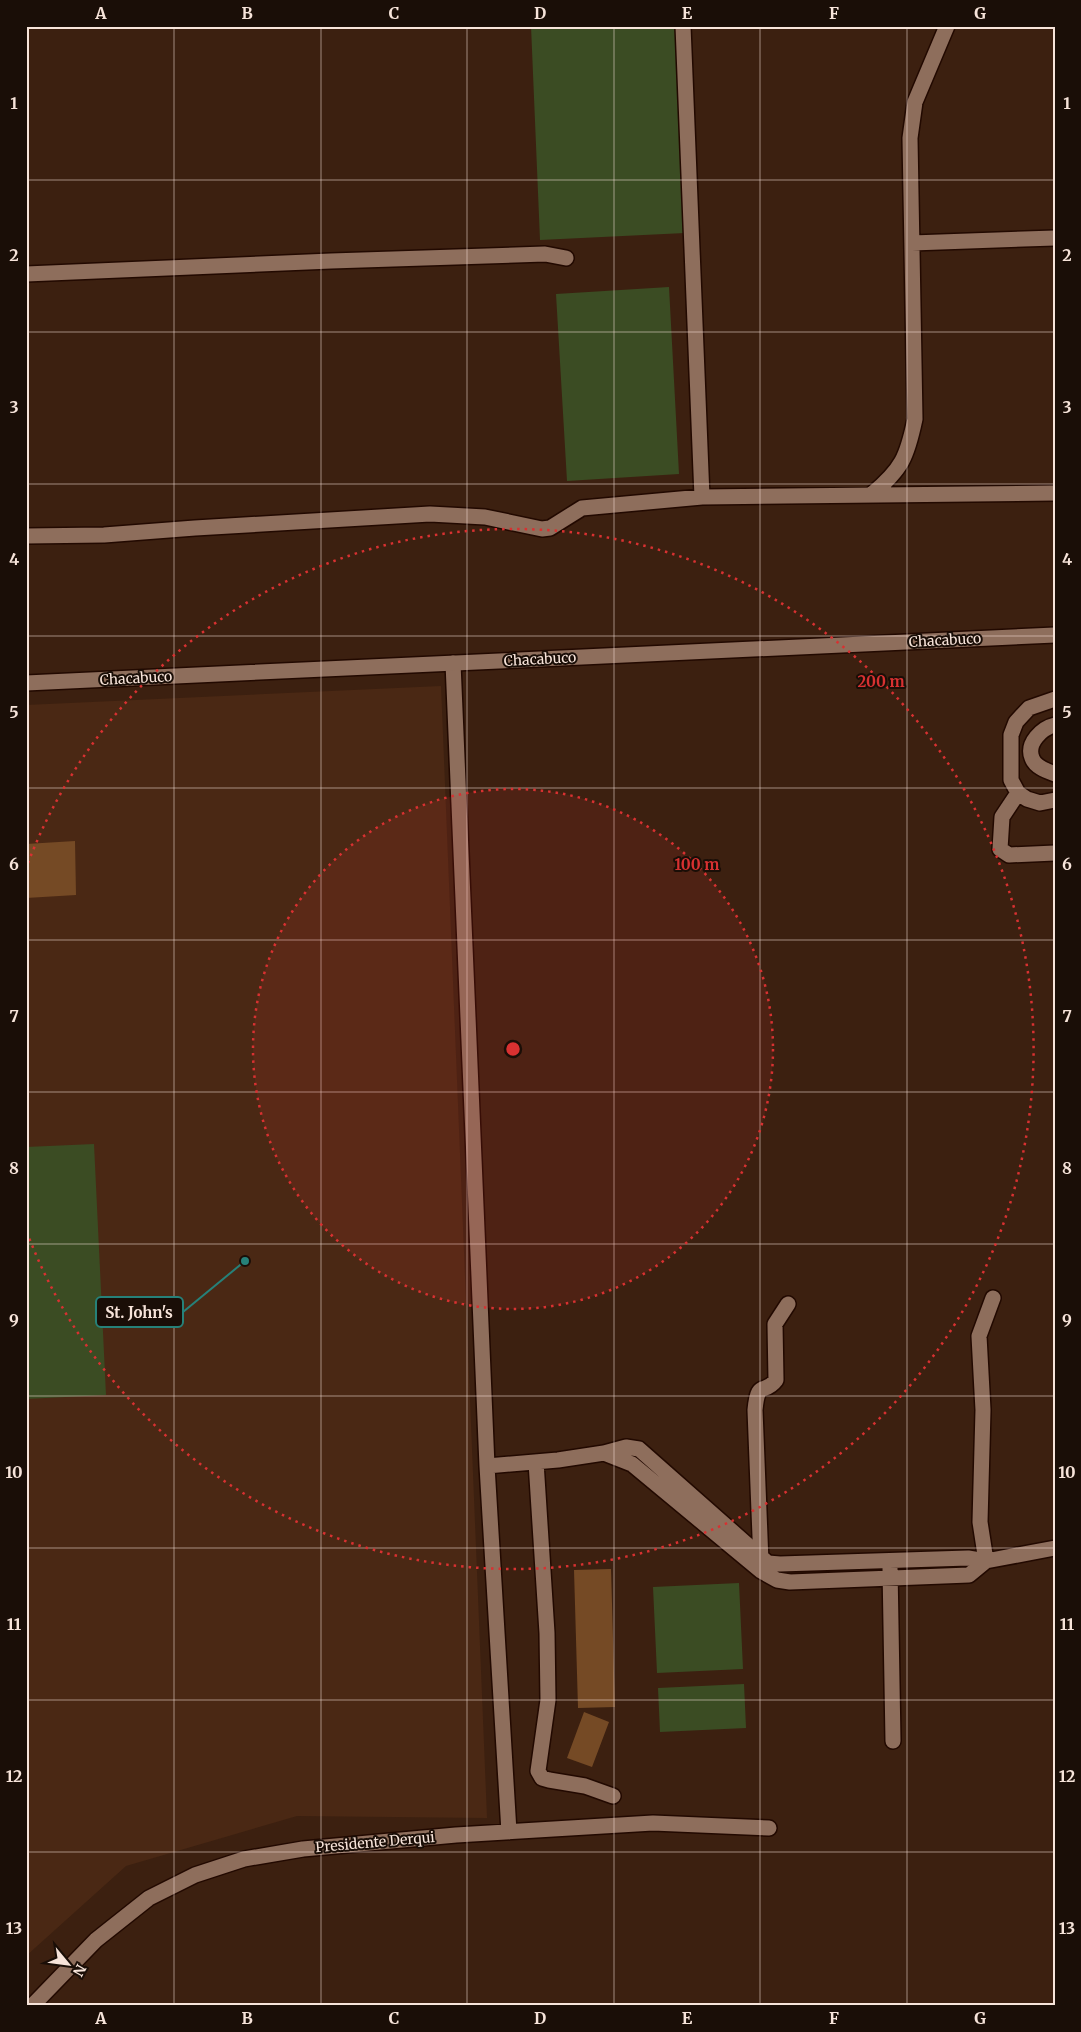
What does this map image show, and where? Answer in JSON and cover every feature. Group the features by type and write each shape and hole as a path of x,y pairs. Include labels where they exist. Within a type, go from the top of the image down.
{"street":[{"path":"683,26 702,497"},
{"path":"872,494 897,470 905,456 915,419 910,172 912,118 922,82 947,26"},
{"path":"912,243 1055,238"},
{"path":"26,274 545,254 566,258"},
{"path":"26,536 104,535 430,514 485,517 542,529 550,528 572,512 582,508 702,497 1055,493"},
{"name":"Chacabuco","path":"26,683 1055,635"},
{"path":"452,662 487,1466 509,1832"},
{"path":"1055,699 1029,708 1016,722 1011,735 1011,780 1018,793 1027,799 1040,803 1055,800"},
{"path":"1055,725 1042,730 1031,749 1032,759 1038,766 1055,774"},
{"path":"1018,793 1002,816 1000,849 1009,855 1055,853"},
{"path":"986,1561 980,1522 984,1410 979,1336 993,1298"},
{"path":"761,1564 756,1394 760,1390 772,1386 776,1380 775,1324 788,1304"},
{"path":"487,1466 604,1453 626,1447 639,1449 777,1580 790,1582 968,1575 986,1561"},
{"path":"536,1462 546,1607 548,1700 538,1771 542,1778 585,1786 613,1796"},
{"path":"761,1564 968,1558 986,1561 1055,1548"},
{"path":"890,1561 893,1742"},
{"name":"Presidente Derqui","path":"32,2006 96,1940 149,1898 195,1874 244,1859 303,1848 653,1823 769,1828"}],"shaded area":[{"path":"441,686 487,1818 297,1816 126,1866 26,1956 26,705"}],"green space":[{"path":"531,26 676,26 685,233 540,240"},
{"path":"669,287 679,474 567,481 556,294"},
{"path":"94,1144 106,1395 26,1399 26,1147"},
{"path":"739,1583 743,1669 657,1673 653,1587"},
{"path":"744,1684 746,1728 660,1732 658,1688"}],"building":[{"path":"75,841 76,895 26,898 26,844"},
{"path":"611,1569 615,1707 578,1708 574,1570"},
{"path":"584,1712 609,1722 592,1767 567,1758"}],"place":[{"name":"St. John's","path":"245,1261"}]}
